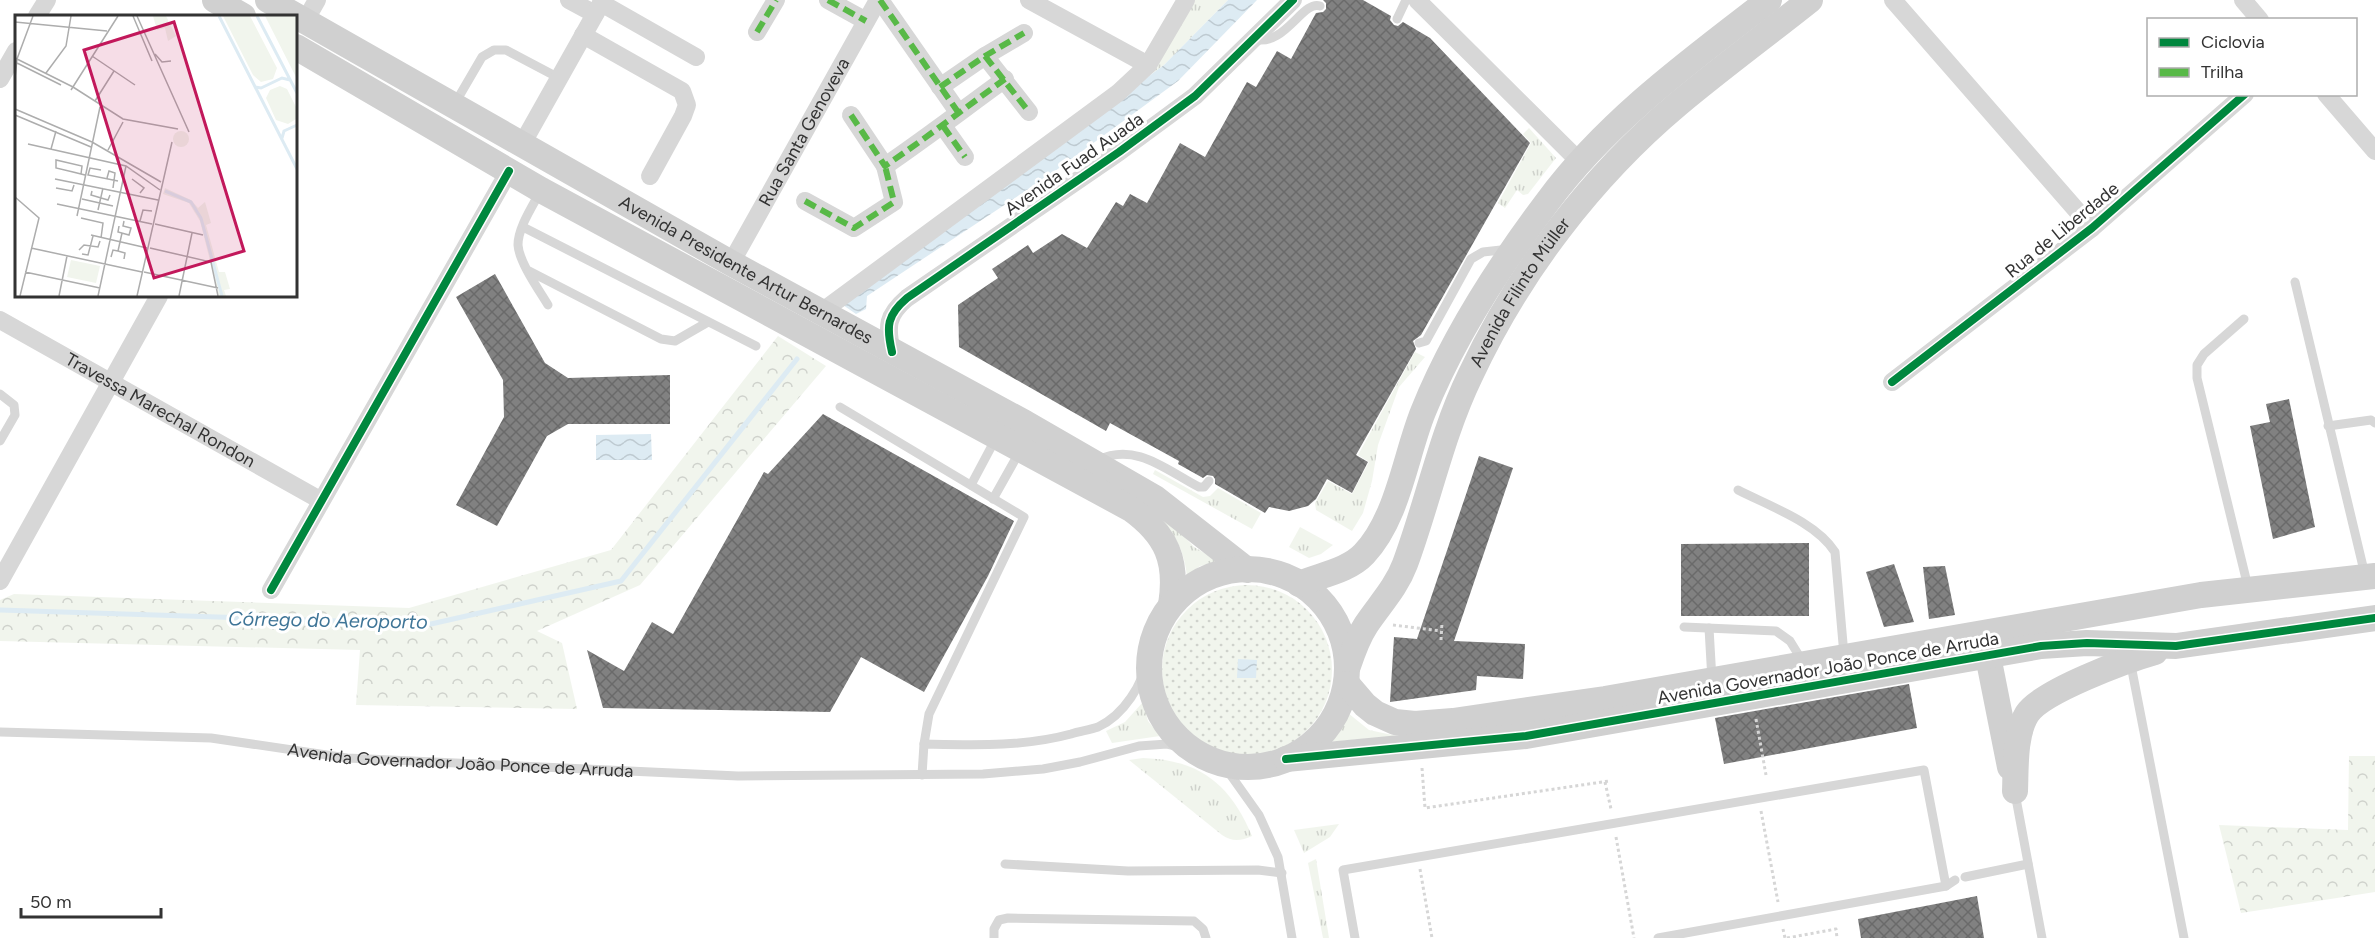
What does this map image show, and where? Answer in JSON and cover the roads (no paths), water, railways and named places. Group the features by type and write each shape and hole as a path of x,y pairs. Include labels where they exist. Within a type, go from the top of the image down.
{"main road":[{"path":"214,0 241,15"},
{"name":"Avenida Presidente Artur Bernardes","path":"268,0 311,10 454,107 521,146 1155,498 1247,570"},
{"name":"Avenida Filinto Müller","path":"1299,584 1354,563 1375,540 1389,514 1423,412 1474,309 1547,201 1579,161 1664,84 1769,0"},
{"name":"Avenida Filinto Müller","path":"1348,675 1356,642 1397,582 1444,439 1470,375 1500,319 1546,248 1608,170 1677,105 1810,0"},
{"name":"Avenida Presidente Artur Bernardes","path":"297,49 541,190 1131,509 1163,538 1171,559 1174,578 1172,605"},
{"path":"1247,570 1279,575 1299,584 1323,604 1336,622 1344,641 1348,675 1343,705 1314,743 1286,759 1254,766 1222,763 1193,750 1177,736 1158,710 1151,690 1148,657 1154,632 1172,605 1187,590 1206,579 1226,572 1247,570"},
{"name":"Avenida Governador João Ponce de Arruda","path":"1286,759 1526,736 1752,696 2248,589 2370,576"},
{"name":"Avenida Governador João Ponce de Arruda","path":"1348,675 1365,705 1375,713 1395,722 1415,724 1605,699 1844,657 1985,644 2041,646 2087,643 2176,646 2375,618"},
{"path":"1985,644 2015,791"},
{"path":"2015,791 2022,728 2026,715 2034,706 2056,693 2130,660 2176,646"}],"street":[{"path":"38,15 46,0"},
{"path":"569,0 600,6 696,57"},
{"path":"828,0 866,21"},
{"path":"879,0 958,112"},
{"name":"Rua Santa Genoveva","path":"731,263 879,0"},
{"path":"1029,0 1148,65"},
{"name":"Avenida Fuad Auada","path":"820,313 1118,93 1148,65 1186,0"},
{"name":"Avenida Fuad Auada","path":"892,352 888,336 889,323 895,308 907,297 1119,152 1195,96 1293,0"},
{"path":"1417,0 1579,161"},
{"path":"1893,0 2092,228"},
{"path":"2243,0 2258,18"},
{"path":"757,32 772,2"},
{"path":"521,146 600,6"},
{"path":"940,87 1024,33"},
{"path":"583,35 682,92 687,105 683,116 650,176"},
{"path":"0,79 15,53"},
{"path":"985,56 1029,112"},
{"path":"885,166 1005,80"},
{"name":"Rua de Liberdade","path":"1892,382 2092,228 2243,96"},
{"path":"2328,96 2375,151"},
{"path":"805,201 854,228 894,202 885,166 851,115"},
{"path":"943,126 965,157"},
{"path":"271,590 320,500 509,171"},
{"path":"0,581 158,297"},
{"name":"Travessa Marechal Rondon","path":"0,320 320,500"}],"lane":[{"path":"1397,19 1406,0"},
{"path":"1253,39 1264,41 1275,38 1310,6 1315,4 1320,6"},
{"path":"454,107 482,57 494,50 506,50 559,78"},
{"path":"541,190 523,226 518,245 522,260 548,305"},
{"path":"523,226 756,346"},
{"path":"1419,343 1426,341 1471,259 1483,252 1515,249"},
{"path":"529,271 661,339 675,341 708,322"},
{"path":"2295,282 2328,426 2370,576"},
{"path":"2244,319 2204,354 2197,364 2197,378 2248,589"},
{"path":"0,394 14,405 15,415 0,441"},
{"path":"840,407 1024,517 929,714 922,775"},
{"path":"2328,426 2360,420 2371,420 2375,423"},
{"path":"971,485 998,436"},
{"path":"993,499 1021,448"},
{"path":"1093,462 1111,454 1133,453 1151,460 1199,487 1204,487 1209,482"},
{"path":"1738,490 1816,531 1828,541 1834,552 1844,657"},
{"path":"1684,627 1776,632 1790,641 1805,664"},
{"path":"1708,628 1712,680"},
{"path":"924,744 989,745 1043,741 1098,726 1118,712 1131,697 1143,677 1148,657"},
{"path":"2130,660 2184,938"},
{"name":"Avenida Governador João Ponce de Arruda","path":"0,732 211,738 347,758 738,776 983,774 1043,769 1154,744 1182,746 1193,750"},
{"path":"1222,763 1259,815 1278,857 1292,938"},
{"path":"1355,938 1343,870 1924,770 1946,886"},
{"path":"2015,791 2042,938"},
{"path":"1005,864 1128,871 1258,870 1282,873"},
{"path":"1658,938 1946,886 1960,878 2028,864"},
{"path":"994,938 994,929 999,920 1008,918 1194,921 1203,929 1206,938"}],"water":[{"path":"1228,0 1257,0 1178,81 1051,174 867,296 866,309 856,314 840,303 1164,65"},
{"path":"651,434 652,460 596,460 596,435"},
{"path":"1238,659 1257,660 1256,678 1237,678"}],"waterway":[{"name":"Córrego do Aeroporto","path":"0,610 431,624 621,581 797,359"}]}
